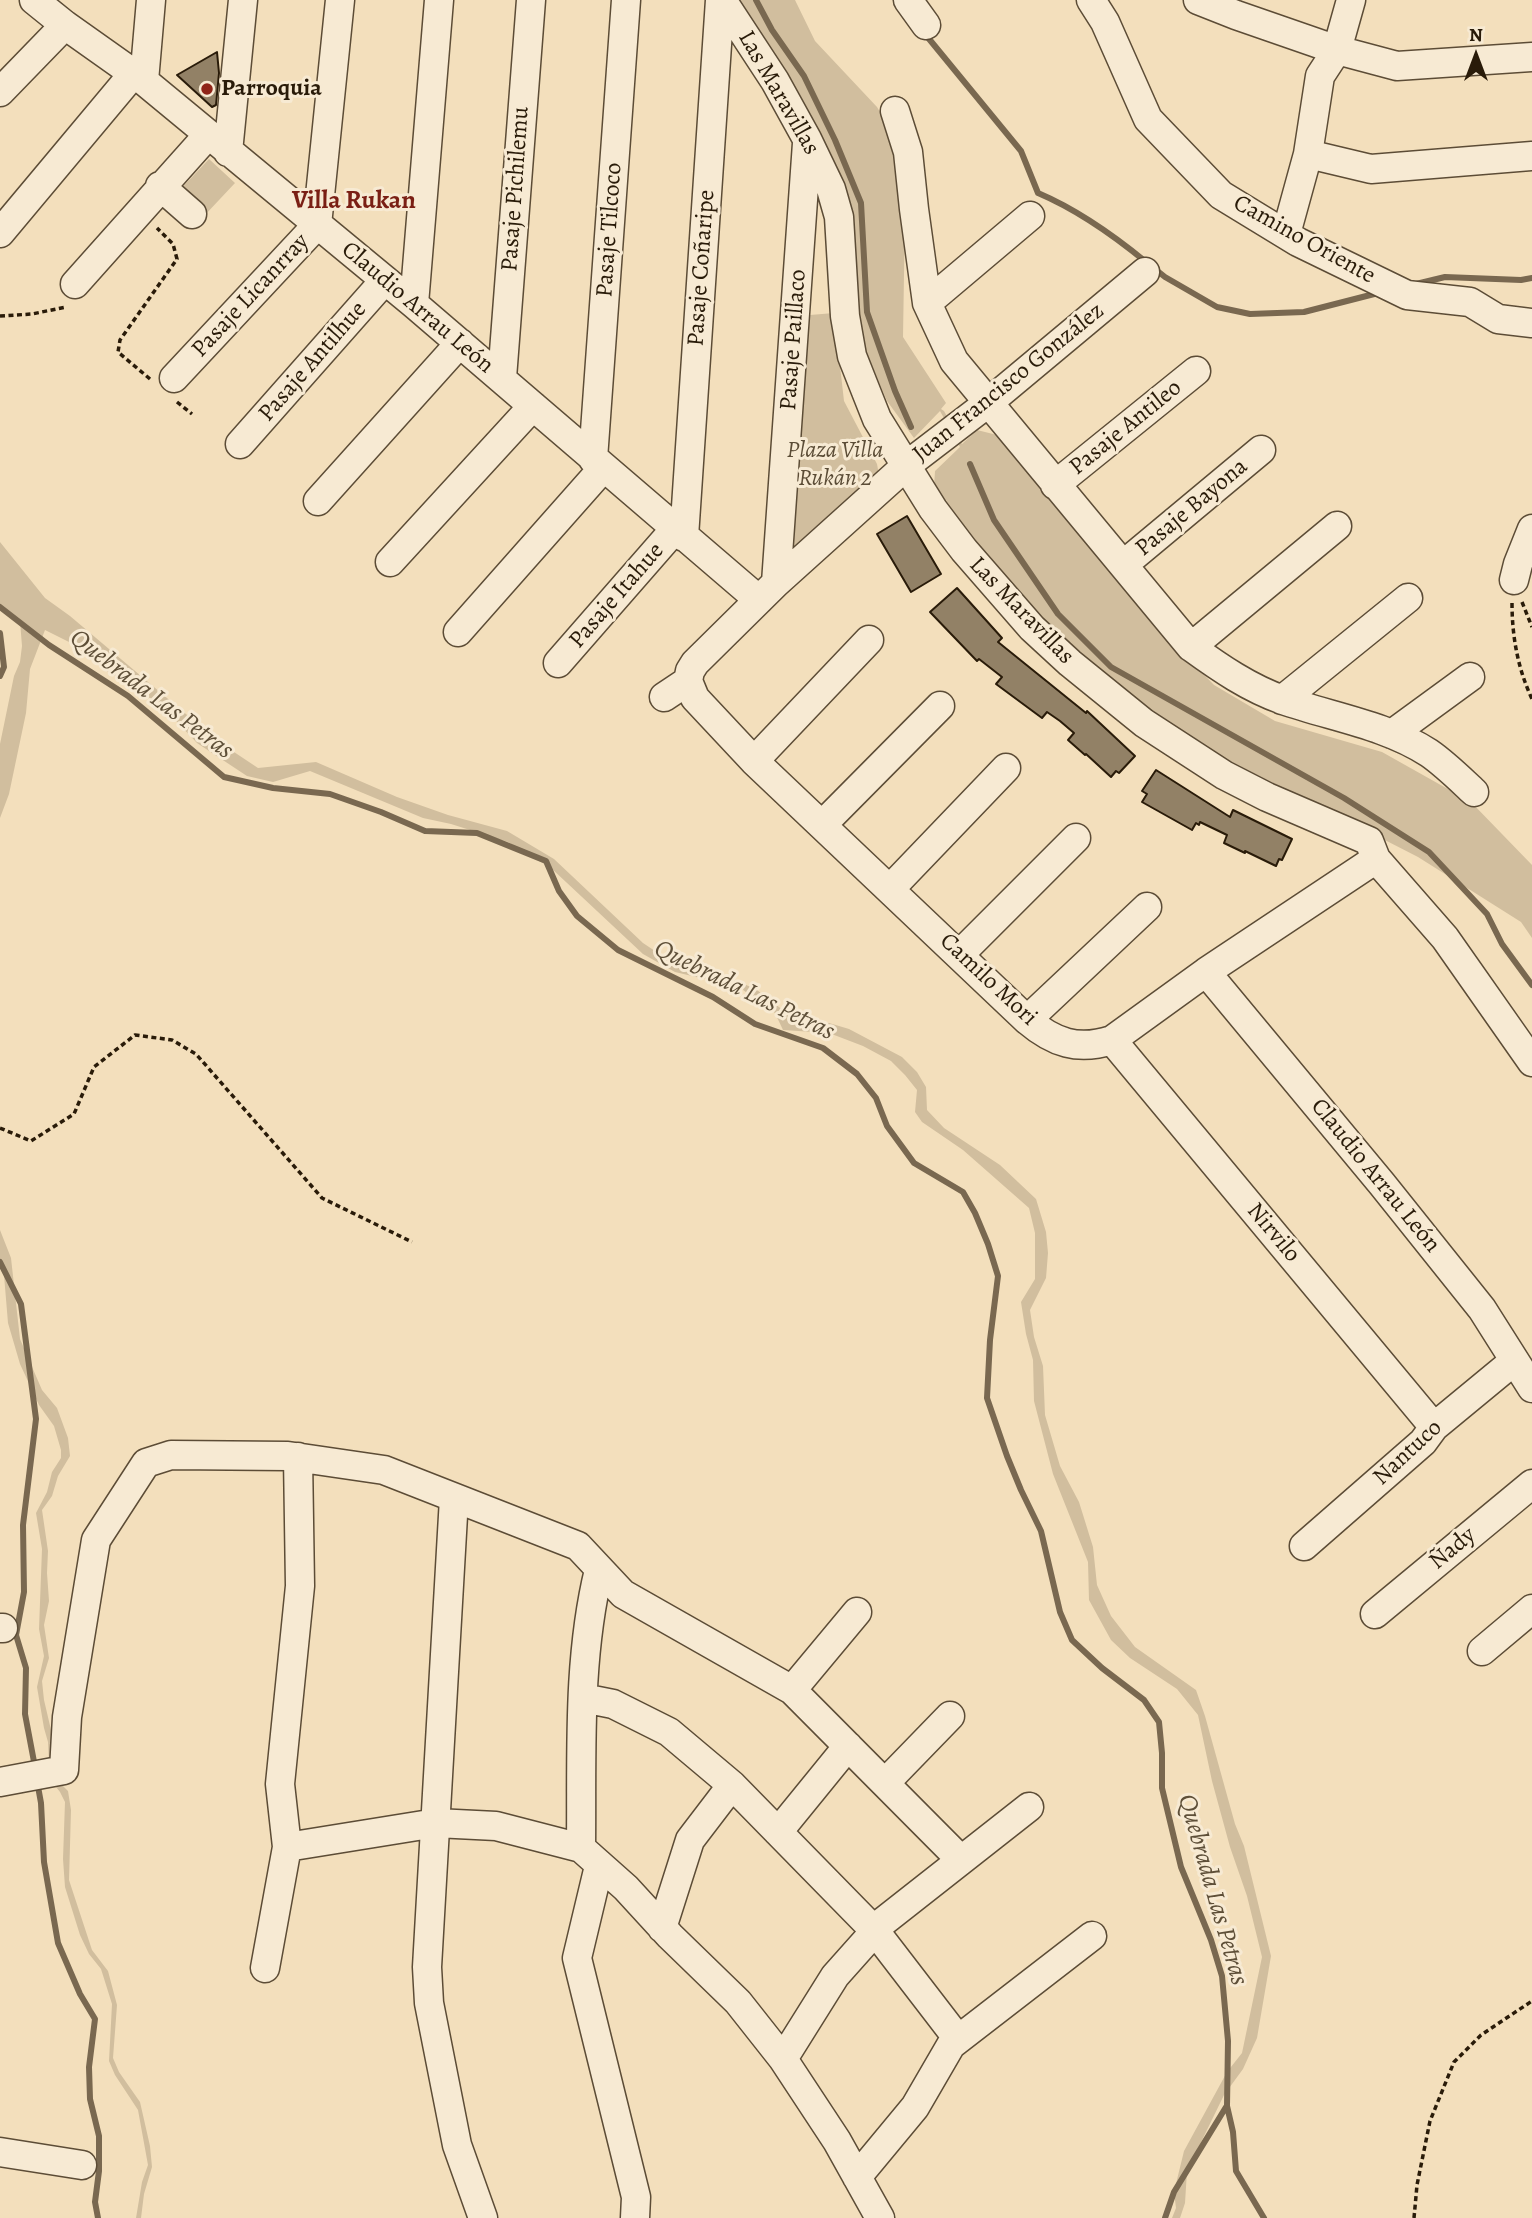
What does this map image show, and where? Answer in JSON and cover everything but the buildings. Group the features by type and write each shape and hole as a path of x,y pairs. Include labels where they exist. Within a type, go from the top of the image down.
{"street":[{"name":"Claudio Arrau León","path":"34,0 59,15 138,77 385,280 680,533 768,592"},
{"path":"0,233 138,77 151,0"},
{"path":"75,284 160,186 218,143 243,0"},
{"name":"Pasaje Licanrray","path":"165,384 317,225 340,0"},
{"path":"414,304 439,0"},
{"name":"Pasaje Pichilemu","path":"502,378 531,0"},
{"name":"Pasaje Tilcoco","path":"598,463 626,0"},
{"name":"Las Maravillas","path":"721,0 767,69 807,139 831,189 839,216 845,316 852,356 877,419 933,509 997,590 1032,628 1106,694 1144,723 1224,775 1267,797 1369,841 1376,859 1445,938 1532,1062"},
{"name":"Pasaje Coñaripe","path":"680,533 721,0"},
{"path":"908,0 926,25"},
{"name":"Camino Oriente","path":"1091,0 1104,22 1148,120 1221,195 1286,234 1407,295 1470,302 1498,320 1532,323"},
{"path":"1198,0 1336,50 1397,66 1532,57"},
{"path":"1286,234 1308,154 1320,76 1336,50 1350,0"},
{"path":"0,92 59,15"},
{"path":"895,111 908,152 927,303 954,361 1191,647 1228,674 1256,689 1282,700 1392,734 1432,754 1474,792"},
{"name":"Pasaje Paillaco","path":"768,592 807,139"},
{"path":"1308,154 1371,169 1532,156"},
{"path":"160,186 192,214"},
{"path":"927,303 1030,216"},
{"name":"Juan Francisco González","path":"664,698 688,681 695,663 768,592 907,466 988,403 1145,272"},
{"name":"Pasaje Antilhue","path":"240,444 385,280"},
{"path":"318,501 460,343"},
{"name":"Pasaje Antileo","path":"1055,485 1196,371"},
{"path":"390,562 533,405"},
{"name":"Pasaje Bayona","path":"1122,565 1261,450"},
{"path":"458,632 598,463"},
{"path":"1191,647 1336,526"},
{"path":"1514,580 1532,529"},
{"name":"Pasaje Itahue","path":"558,663 680,533"},
{"path":"1282,700 1408,598"},
{"path":"754,761 869,640"},
{"path":"1392,734 1470,677"},
{"name":"Camilo Mori","path":"688,681 695,698 754,761 1027,1020 1073,1046 1097,1045 1112,1040 1206,972 1376,859"},
{"path":"822,824 940,706"},
{"path":"890,889 1006,768"},
{"path":"960,954 1076,838"},
{"path":"1027,1020 1146,907"},
{"name":"Claudio Arrau León","path":"1206,972 1482,1309 1532,1388"},
{"name":"Nirvilo","path":"1112,1040 1434,1427"},
{"name":"Nantuco","path":"1304,1546 1423,1443 1434,1427 1514,1361"},
{"path":"0,1782 64,1770 67,1717 96,1540 145,1463 171,1455 298,1457 384,1470 578,1546 623,1594 792,1690 961,1860"},
{"path":"265,1968 287,1847 280,1784 300,1586 298,1457"},
{"name":"Ñady","path":"1375,1614 1532,1484"},
{"path":"454,1498 427,1967 429,2003 457,2145 483,2218"},
{"path":"599,1570 590,1606 583,1698 590,1857 577,1958 636,2197 635,2218"},
{"path":"1482,1651 1532,1609"},
{"path":"792,1690 857,1612"},
{"path":"583,1698 613,1704 669,1732 732,1785 875,1931 958,2039"},
{"path":"885,1783 950,1716"},
{"path":"778,1832 848,1746"},
{"path":"662,1928 690,1840 732,1785"},
{"path":"783,2059 835,1976 884,1921 1029,1807"},
{"path":"287,1847 436,1823 496,1826 590,1857 626,1888 662,1928 738,2002 783,2059 837,2141 880,2218"},
{"path":"857,2177 915,2106 951,2045 1092,1936"},
{"path":"0,2152 82,2165"}],"path":[{"path":"154,226 173,244 177,259 120,340 118,352 165,384 192,414"},
{"path":"1514,580 1532,627"},
{"path":"1514,580 1512,621 1517,655 1524,683 1532,699"},
{"path":"0,1128 31,1142 74,1114 94,1067 135,1035 172,1040 197,1054 322,1198 412,1242"},
{"path":"1415,2218 1417,2185 1430,2121 1454,2062 1481,2035 1532,2001"}],"green space":[{"path":"732,0 795,0 815,41 877,107 899,144 905,212 903,337 946,403 941,409 962,444 977,430 997,435 1143,612 1214,685 1275,721 1382,752 1471,802 1532,865 1532,938 1521,922 1418,857 1168,729 1007,587 934,487 935,471 960,447 940,411 914,438 887,401 863,345 850,230"},
{"path":"209,159 235,183 204,216 178,192"},
{"name":"Plaza Villa Rukán 2","path":"834,313 844,401 877,464 879,475 788,557 810,315"},
{"path":"0,542 45,598 219,742 258,768 316,762 397,797 448,815 507,831 554,859 643,943 676,965 716,971 757,990 797,1021 829,1023 849,1029 902,1057 917,1072 926,1087 927,1110 944,1128 1000,1165 1036,1199 1046,1232 1048,1253 1046,1278 1030,1310 1034,1337 1043,1366 1045,1415 1060,1466 1079,1502 1093,1547 1097,1585 1111,1616 1135,1647 1196,1690 1235,1824 1244,1846 1271,1956 1257,2038 1243,2069 1224,2095 1187,2171 1185,2203 1180,2218 1172,2218 1176,2208 1174,2192 1184,2151 1227,2072 1242,2053 1262,1957 1247,1896 1212,1781 1198,1715 1177,1689 1130,1658 1111,1640 1089,1600 1088,1562 1053,1474 1034,1401 1033,1360 1021,1302 1035,1279 1035,1233 1029,1208 963,1150 922,1122 915,1112 917,1090 891,1061 863,1046 829,1033 783,1030 775,1013 739,987 675,972 643,954 551,868 508,842 423,818 310,771 273,782 247,776 197,743 161,705 102,668 73,644 45,630 30,669 26,713 9,794 0,818 0,744 22,646 20,621 0,605"},
{"path":"0,1230 11,1258 20,1339 42,1390 57,1408 68,1438 70,1456 58,1476 52,1496 42,1510 48,1551 49,1601 44,1625 49,1658 42,1681 55,1747 56,1779 68,1791 71,1810 69,1880 92,1950 108,1971 117,2005 113,2058 119,2072 140,2102 150,2146 152,2167 144,2194 141,2218 136,2218 148,2165 138,2110 109,2061 112,2004 101,1969 89,1954 80,1935 65,1887 65,1802 53,1783 37,1687 44,1656 39,1629 42,1549 36,1513 47,1492 52,1472 61,1458 61,1450 54,1426 39,1405 20,1364 8,1323 4,1275 0,1268"}],"waterway":[{"path":"756,0 772,30 804,76 861,203 867,312 911,427"},
{"path":"925,34 1021,151 1038,193 1094,223 1146,262"},
{"path":"1155,269 1217,307 1250,314 1304,312 1382,292"},
{"path":"1416,284 1445,277 1521,280 1532,278"},
{"path":"970,464 994,520 1058,614 1111,667 1344,798 1429,852 1487,914 1502,944 1532,985"},
{"name":"Quebrada Las Petras","path":"0,607 49,645 128,696 224,777 273,788 330,794 425,831 477,833 546,861 559,891 577,916 618,950 713,997 755,1024 823,1048 857,1074 876,1098 887,1126 914,1163 963,1192 988,1244 998,1276 990,1340 987,1398 1007,1456 1041,1531 1060,1612 1072,1640 1102,1668 1144,1700 1159,1722 1162,1788 1181,1867 1211,1940 1222,1976 1228,2041 1227,2106 1233,2132 1236,2171 1264,2218"},
{"path":"0,633 4,667 0,676"},
{"path":"0,1262 21,1304 36,1419 23,1525 24,1592 16,1635 26,1668 25,1714 35,1767"},
{"path":"37,1781 44,1862 58,1943 80,1994 95,2019 89,2067 90,2099 99,2136 99,2171 95,2202 98,2218"},
{"path":"1165,2218 1174,2192 1226,2107"}],"place":[{"name":"Parroquia","path":"207,89"}],"district":[{"name":"Villa Rukan","path":"354,202"}]}
